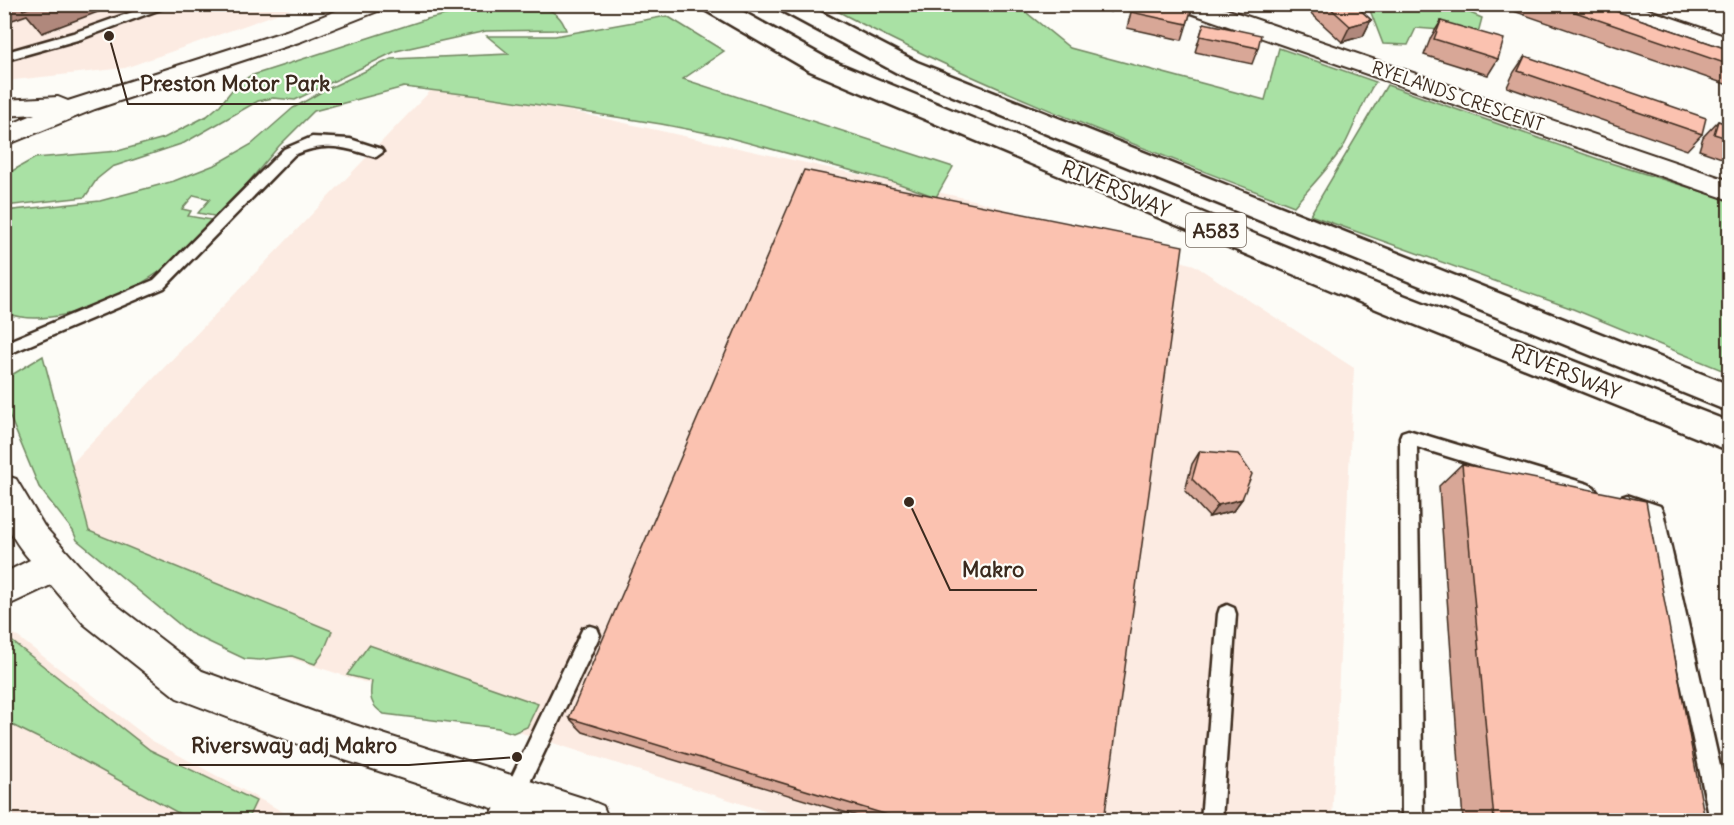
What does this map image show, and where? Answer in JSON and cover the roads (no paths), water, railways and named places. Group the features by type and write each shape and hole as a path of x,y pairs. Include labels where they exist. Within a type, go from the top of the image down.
{"highway":[{"name":"RIVERSWAY","path":"711,4 819,65 1392,303 1730,437"},
{"name":"RIVERSWAY","path":"786,4 908,68 1730,399"}],"street":[{"path":"4,137 86,103 294,36 375,4"},
{"name":"RYELANDS CRESCENT","path":"1187,4 1730,191"},
{"path":"1608,4 1684,21 1730,46"},
{"path":"4,108 86,103"},
{"path":"4,489 32,537 97,612 190,685 306,728 505,808 589,820"},
{"path":"4,591 56,565"}],"lane":[{"path":"4,54 10,55 77,36 168,4"},
{"path":"4,350 159,284 289,152 312,142 350,144 376,152"},
{"path":"1413,820 1408,436 1654,512 1721,820"},
{"path":"1211,820 1227,614"},
{"path":"505,808 590,635"}],"place":[{"name":"Preston Motor Park","path":"109,36"},
{"name":"Makro","path":"909,502"},
{"name":"Riversway adj Makro","path":"517,757"}]}
